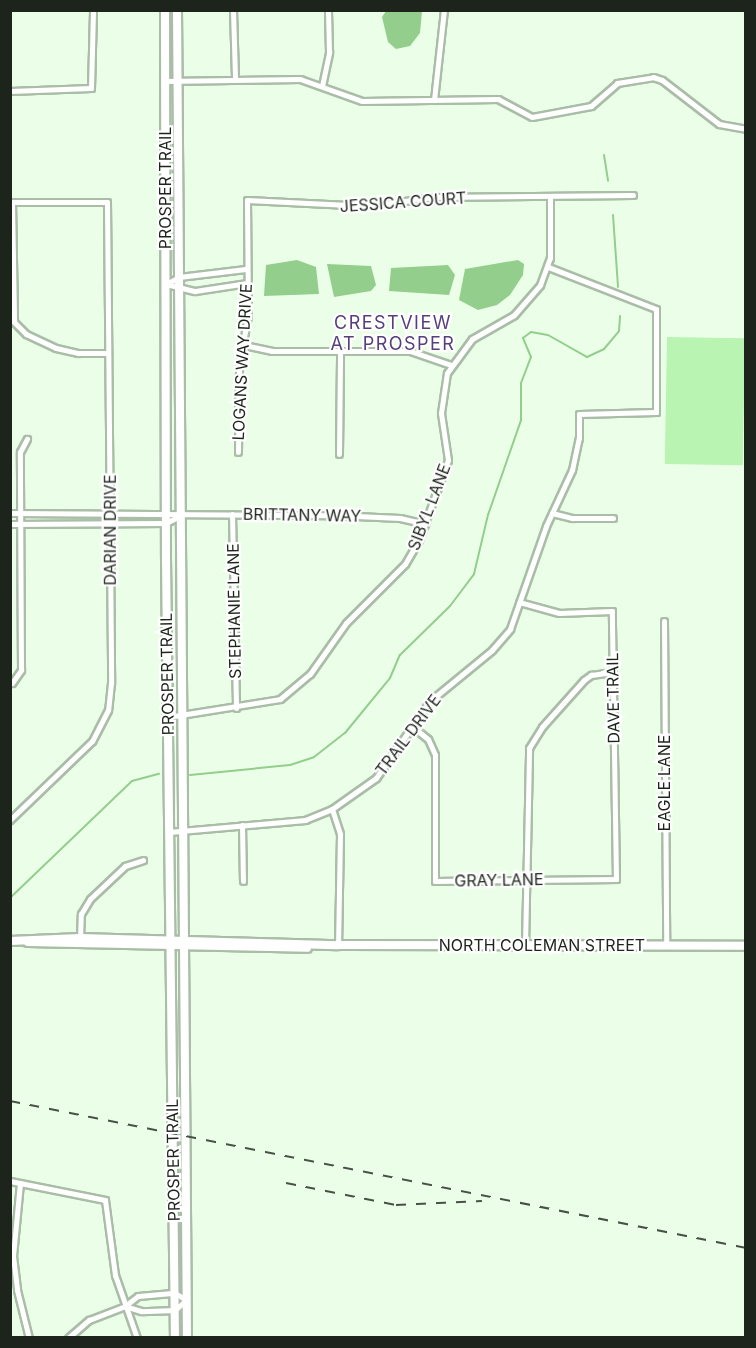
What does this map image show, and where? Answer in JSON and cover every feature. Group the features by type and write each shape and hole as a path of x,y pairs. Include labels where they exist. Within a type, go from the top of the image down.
{"main road":[{"name":"PROSPER TRAIL","path":"165,10 166,523 176,1338"},
{"name":"PROSPER TRAIL","path":"177,10 180,716 187,1338"},
{"name":"NORTH COLEMAN STREET","path":"24,941 80,938 171,942"},
{"name":"NORTH COLEMAN STREET","path":"10,941 746,946"}],"street":[{"path":"10,91 91,88 93,10"},
{"path":"233,10 235,79"},
{"path":"322,86 329,52 328,10"},
{"path":"434,100 444,10"},
{"path":"165,81 300,79 362,100 504,100 526,115 538,117 591,106 617,83 653,77 662,80 719,124 746,129"},
{"name":"JESSICA COURT","path":"247,200 369,206 433,197 633,195"},
{"name":"SIBYL LANE","path":"168,717 236,708 280,699 310,674 346,623 405,564 425,524 448,460 441,401 451,365 480,332 514,315 529,301 548,267 550,197"},
{"name":"LOGANS WAY DRIVE","path":"238,452 239,365 244,345 247,283 247,200"},
{"path":"11,202 14,322 26,334 56,348 78,353 108,353"},
{"name":"DARIAN DRIVE","path":"10,820 84,751 104,721 111,683 107,202 11,202"},
{"name":"TRAIL DRIVE","path":"169,832 242,825 285,824 332,809 376,778 445,687 492,650 510,628 552,513 572,470 579,438 579,414 656,412 656,309 548,267"},
{"path":"166,284 179,277 246,268"},
{"path":"222,271 224,286"},
{"path":"166,284 179,290 247,283"},
{"path":"244,345 272,351 410,351 451,365"},
{"path":"339,454 340,351"},
{"path":"12,683 21,670 20,452 27,439"},
{"name":"BRITTANY WAY","path":"10,513 166,512 179,516 232,514 400,518 425,524"},
{"path":"552,513 572,519 613,518"},
{"name":"STEPHANIE LANE","path":"232,514 236,708"},
{"name":"BRITTANY WAY","path":"10,524 166,523 179,516"},
{"name":"DAVE TRAIL","path":"519,602 559,613 612,611 616,879"},
{"name":"EAGLE LANE","path":"664,621 666,944"},
{"path":"525,946 529,748 542,727 584,680 613,672"},
{"name":"GRAY LANE","path":"413,727 428,739 435,755 435,880 616,879"},
{"path":"332,809 340,834 338,945"},
{"path":"242,825 243,881"},
{"path":"80,938 81,914 90,899 125,866 143,860"},
{"path":"10,1181 105,1200 110,1252 125,1306 137,1338"},
{"path":"20,1183 13,1256 18,1299 29,1338"},
{"path":"68,1338 89,1320 125,1306 138,1296 175,1293 186,1300 175,1310 141,1311 125,1306"}],"shaded area":[{"path":"386,11 422,11 420,33 410,46 396,49 388,42 382,17"},
{"path":"297,260 316,267 319,294 264,296 266,265"},
{"path":"518,260 524,264 523,275 510,295 497,305 478,310 459,300 465,269"},
{"path":"327,264 371,266 376,285 371,291 334,297"},
{"path":"448,265 455,275 449,295 389,291 391,268"},
{"path":"667,337 745,338 743,465 665,464"}],"waterway":[{"path":"604,155 608,181"},
{"path":"613,215 618,287"},
{"path":"190,775 290,765 314,757 345,733 390,678 400,655 450,606 474,574 488,515 521,420 521,383 531,357 523,338 531,332 548,335 587,357 604,349 619,331 620,316"},
{"path":"10,898 132,781 159,774"}],"railway":[{"path":"10,1101 746,1248"},
{"path":"286,1183 396,1205 482,1201"}],"district":[{"name":"CRESTVIEW AT PROSPER","path":"393,334"}]}
